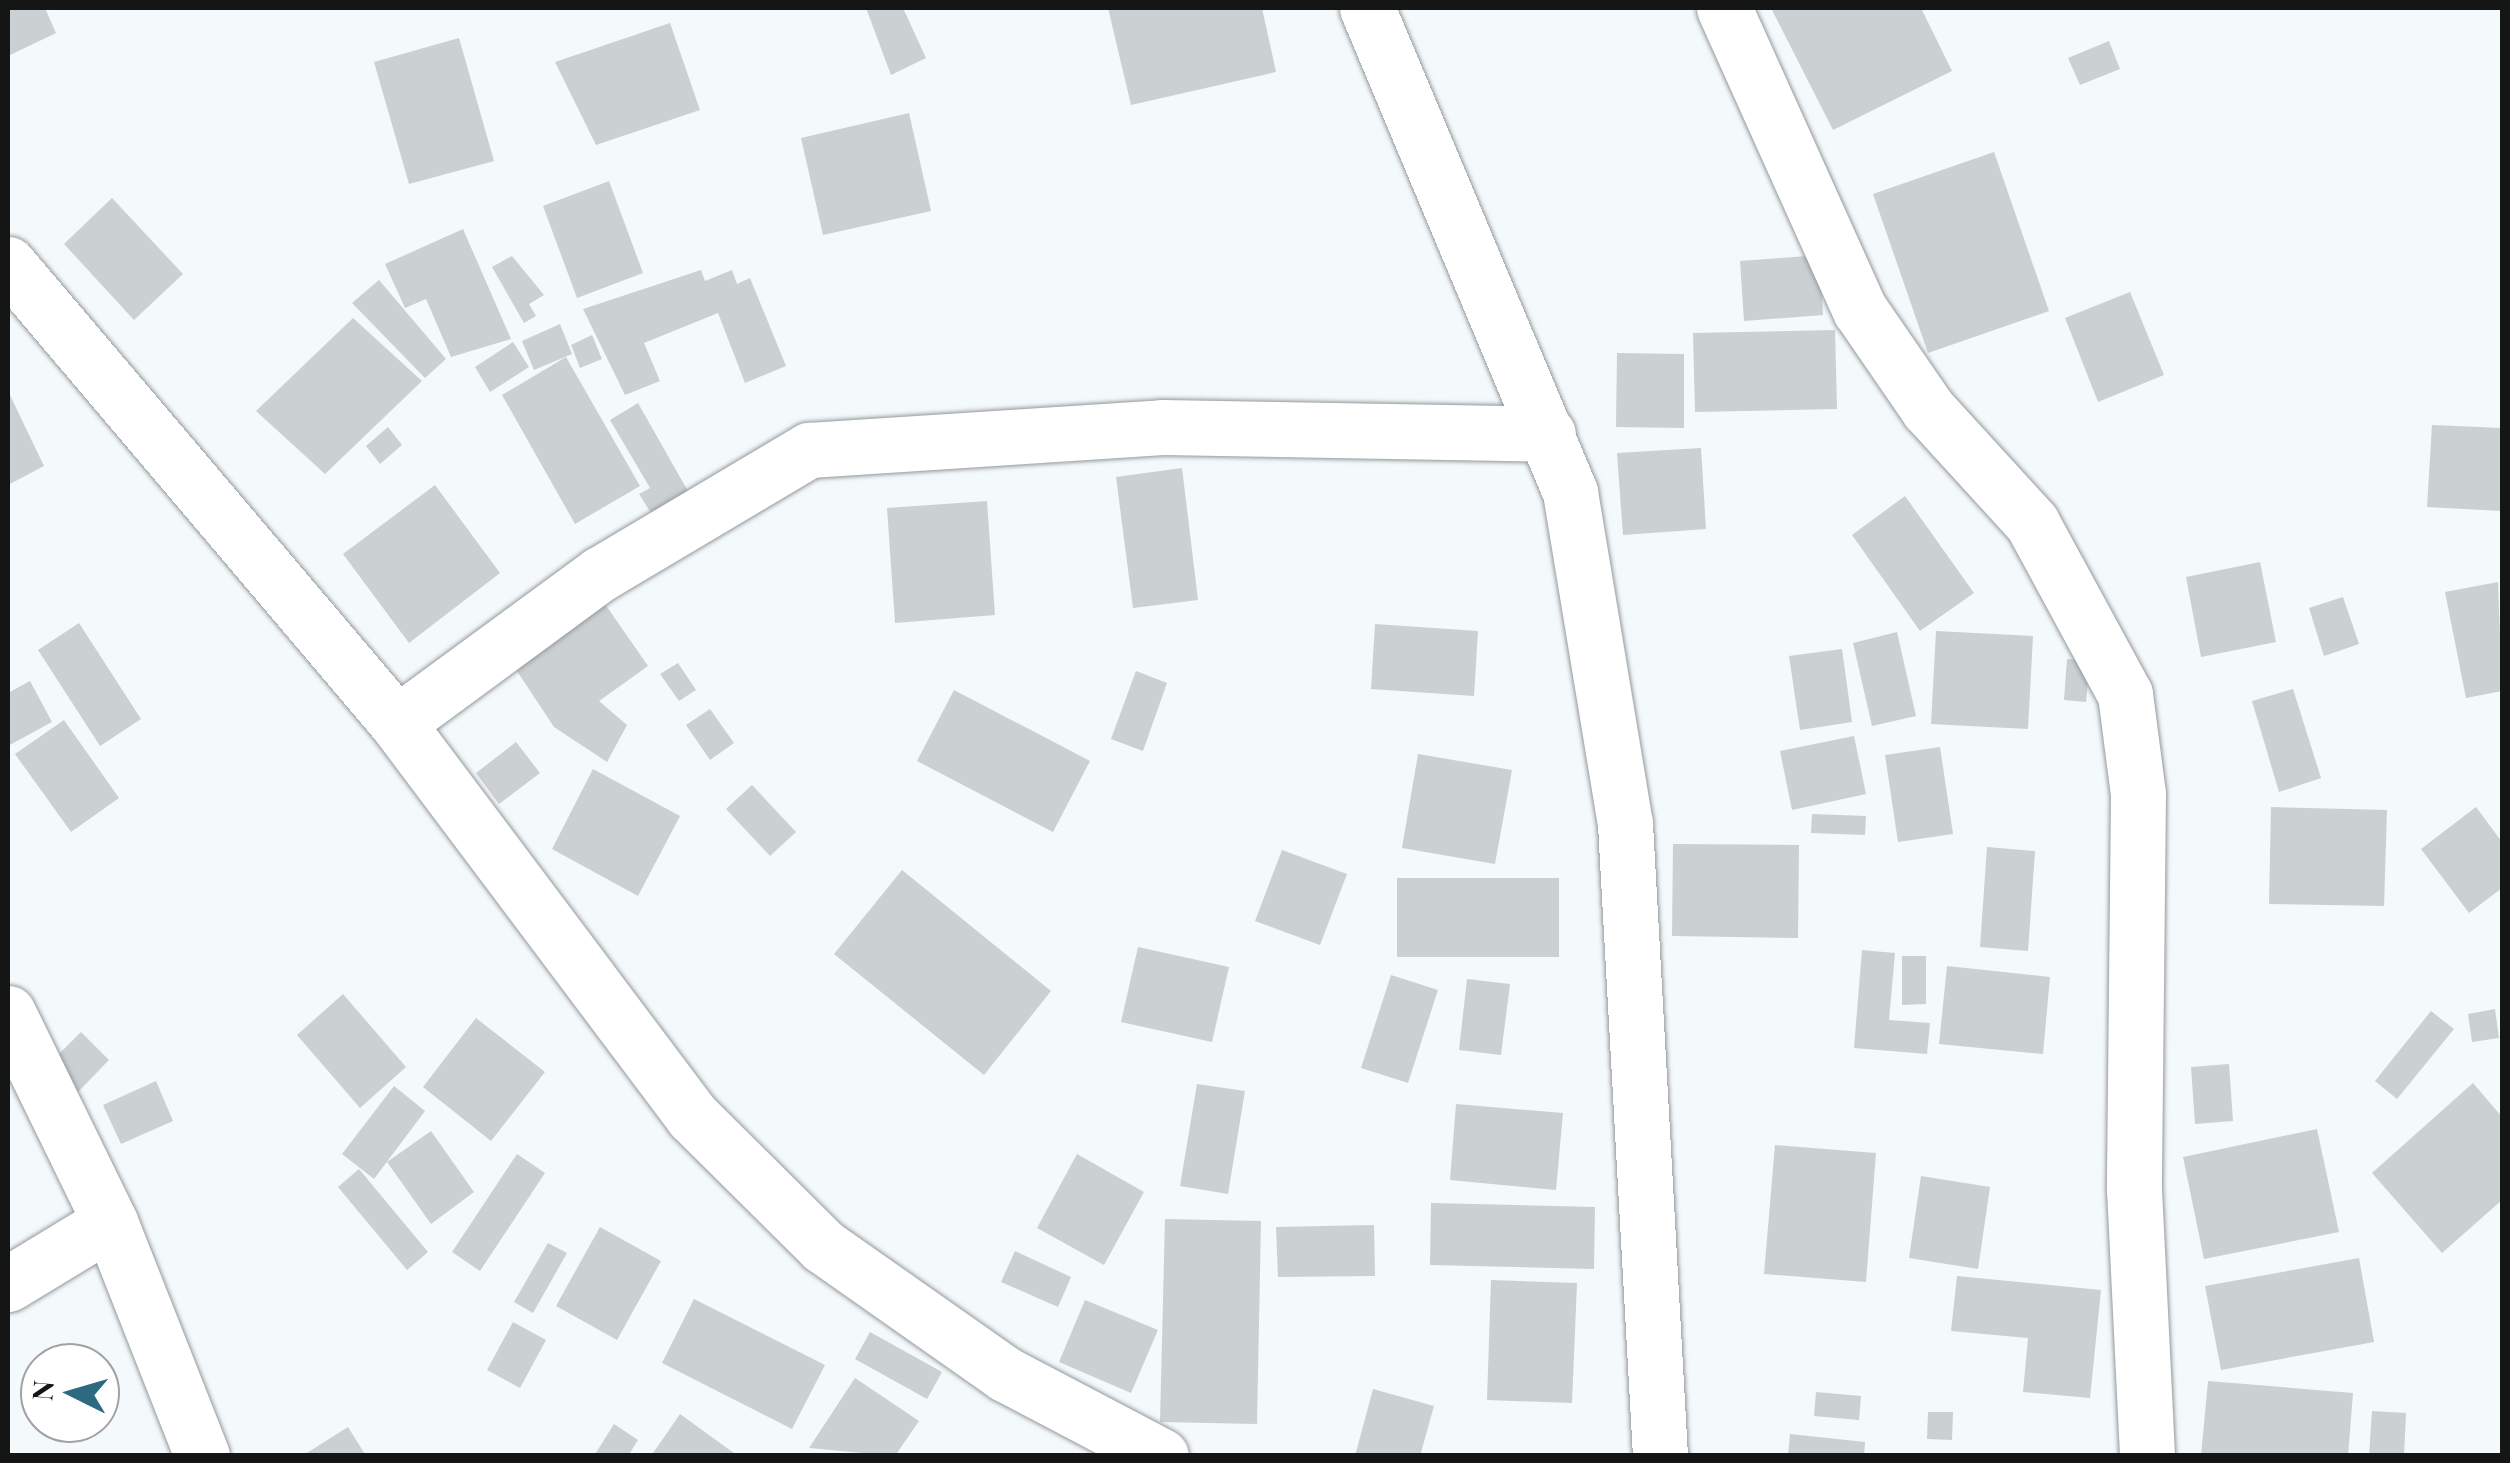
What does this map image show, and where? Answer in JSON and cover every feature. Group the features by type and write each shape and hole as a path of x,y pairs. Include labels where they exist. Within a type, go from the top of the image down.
{"street":[{"path":"1367,8 1570,492 1625,824 1660,1456"},
{"path":"1724,8 1860,310 1928,409 2032,523 2125,694 2138,794 2134,1189 2147,1456"},
{"path":"8,264 397,723 693,1118 823,1246 1005,1374 1161,1456"},
{"path":"397,723 600,574 809,450 1162,428 1548,434"},
{"path":"8,1013 110,1222 202,1456"},
{"path":"8,1284 110,1222"}],"building":[{"path":"8,8 45,8 56,33 8,56"},
{"path":"866,8 903,8 926,58 891,75"},
{"path":"1108,8 1262,8 1276,72 1131,105"},
{"path":"1771,8 1921,8 1952,71 1833,130"},
{"path":"670,23 700,110 596,145 555,62"},
{"path":"459,38 494,161 409,184 374,62"},
{"path":"2109,41 2120,69 2080,85 2068,58"},
{"path":"909,113 931,211 823,235 801,138"},
{"path":"1994,152 2049,311 1928,353 1873,194"},
{"path":"609,181 643,273 577,298 543,206"},
{"path":"112,198 183,274 134,320 64,244"},
{"path":"463,229 511,339 451,357 426,299 405,308 385,264"},
{"path":"1820,255 1823,315 1744,321 1740,261"},
{"path":"512,256 544,295 529,304 536,316 524,323 492,267"},
{"path":"701,270 705,281 732,270 737,284 750,278 786,366 745,383 718,313 644,343 660,381 625,395 583,309"},
{"path":"379,280 446,359 425,378 352,303"},
{"path":"2130,292 2164,375 2098,402 2065,318"},
{"path":"353,318 422,381 325,474 256,411"},
{"path":"560,324 572,354 534,370 522,341"},
{"path":"1835,330 1837,409 1695,412 1693,333"},
{"path":"592,335 602,359 580,368 571,345"},
{"path":"513,342 529,367 490,392 475,367"},
{"path":"1617,353 1684,354 1684,428 1616,427"},
{"path":"566,357 640,486 575,524 502,395"},
{"path":"8,391 44,466 8,485"},
{"path":"638,403 693,500 656,521 639,494 650,488 610,420"},
{"path":"2432,425 2502,428 2502,511 2427,507"},
{"path":"388,427 402,445 380,464 366,446"},
{"path":"1701,448 1706,529 1623,535 1617,453"},
{"path":"1182,468 1198,600 1133,608 1116,477"},
{"path":"435,485 500,573 409,643 343,554"},
{"path":"1905,496 1974,593 1920,631 1852,535"},
{"path":"987,501 995,615 895,623 887,508"},
{"path":"2260,562 2276,642 2201,657 2186,577"},
{"path":"2498,582 2502,691 2466,698 2445,592"},
{"path":"2343,597 2359,644 2324,656 2309,608"},
{"path":"605,604 648,666 599,701 627,725 607,762 554,727 515,668"},
{"path":"79,623 141,719 100,746 38,650"},
{"path":"1375,624 1478,631 1474,696 1371,689"},
{"path":"1936,631 2033,636 2028,729 1931,724"},
{"path":"1897,632 1916,716 1872,726 1853,643"},
{"path":"1842,649 1852,722 1800,730 1789,656"},
{"path":"2067,659 2090,661 2086,702 2064,700"},
{"path":"678,663 696,690 679,701 660,674"},
{"path":"1136,671 1167,683 1143,751 1111,739"},
{"path":"30,681 52,722 8,746 8,693"},
{"path":"2293,689 2321,778 2279,792 2252,701"},
{"path":"954,690 1090,761 1053,832 917,761"},
{"path":"710,709 734,743 710,760 686,725"},
{"path":"64,720 119,798 71,832 15,754"},
{"path":"1854,736 1866,794 1792,810 1780,751"},
{"path":"516,742 540,773 499,804 476,773"},
{"path":"1940,747 1953,834 1898,842 1885,755"},
{"path":"1418,754 1512,770 1495,864 1402,848"},
{"path":"593,769 680,816 638,896 552,849"},
{"path":"752,785 796,832 770,856 726,809"},
{"path":"2271,807 2387,810 2384,906 2269,904"},
{"path":"2476,807 2502,842 2502,888 2469,913 2421,849"},
{"path":"1812,814 1866,816 1865,835 1811,833"},
{"path":"1673,844 1799,845 1798,938 1672,936"},
{"path":"1987,847 2035,851 2028,951 1980,947"},
{"path":"1282,850 1347,874 1320,945 1255,921"},
{"path":"902,870 1051,991 984,1075 834,954"},
{"path":"1397,878 1559,878 1559,957 1397,957"},
{"path":"1138,947 1229,967 1212,1042 1121,1022"},
{"path":"1862,950 1895,953 1889,1020 1930,1023 1927,1054 1854,1048"},
{"path":"1902,956 1926,956 1926,1004 1902,1005"},
{"path":"1947,966 2050,977 2043,1054 1939,1044"},
{"path":"1391,975 1438,990 1408,1083 1361,1068"},
{"path":"1467,979 1510,984 1501,1055 1459,1050"},
{"path":"343,994 406,1067 360,1108 297,1035"},
{"path":"2495,1009 2499,1038 2472,1042 2468,1014"},
{"path":"2431,1011 2454,1029 2397,1099 2375,1081"},
{"path":"476,1018 545,1072 491,1141 423,1087"},
{"path":"81,1032 109,1060 76,1094 47,1066"},
{"path":"2229,1064 2233,1121 2195,1124 2191,1067"},
{"path":"156,1081 173,1121 121,1144 103,1105"},
{"path":"2473,1083 2502,1117 2502,1200 2442,1253 2372,1173"},
{"path":"1197,1084 1245,1091 1228,1194 1180,1186"},
{"path":"394,1086 425,1111 374,1179 342,1154"},
{"path":"1456,1104 1563,1113 1556,1190 1450,1180"},
{"path":"2317,1129 2339,1232 2204,1259 2183,1157"},
{"path":"431,1131 474,1192 431,1224 387,1162"},
{"path":"1775,1145 1876,1153 1866,1282 1764,1274"},
{"path":"517,1154 545,1173 480,1271 452,1252"},
{"path":"1077,1154 1144,1192 1104,1265 1037,1228"},
{"path":"359,1169 428,1252 407,1270 338,1187"},
{"path":"1921,1176 1990,1187 1978,1269 1909,1258"},
{"path":"1431,1203 1595,1207 1594,1269 1430,1265"},
{"path":"1165,1219 1261,1221 1257,1424 1160,1422"},
{"path":"1374,1225 1375,1276 1278,1277 1276,1227"},
{"path":"600,1227 661,1261 617,1340 556,1306"},
{"path":"548,1243 567,1253 533,1313 514,1302"},
{"path":"1015,1251 1071,1277 1058,1307 1001,1282"},
{"path":"2359,1258 2374,1342 2221,1370 2205,1286"},
{"path":"1957,1276 2101,1290 2090,1398 2023,1392 2028,1338 1951,1331"},
{"path":"1491,1280 1577,1283 1572,1403 1487,1400"},
{"path":"694,1299 825,1365 792,1429 662,1363"},
{"path":"1085,1300 1158,1330 1131,1393 1059,1362"},
{"path":"513,1322 546,1340 520,1388 487,1370"},
{"path":"870,1332 942,1372 927,1399 855,1359"},
{"path":"855,1378 919,1421 895,1456 809,1448"},
{"path":"2208,1381 2353,1393 2348,1456 2201,1456"},
{"path":"1373,1389 1434,1406 1420,1456 1355,1456"},
{"path":"1816,1392 1861,1396 1859,1420 1814,1416"},
{"path":"2372,1411 2406,1413 2404,1456 2369,1456"},
{"path":"1928,1412 1953,1412 1952,1440 1927,1439"},
{"path":"680,1414 738,1456 651,1456"},
{"path":"614,1424 638,1440 628,1456 594,1456"},
{"path":"348,1427 366,1456 302,1456"},
{"path":"1790,1434 1865,1442 1864,1456 1788,1456"}]}
